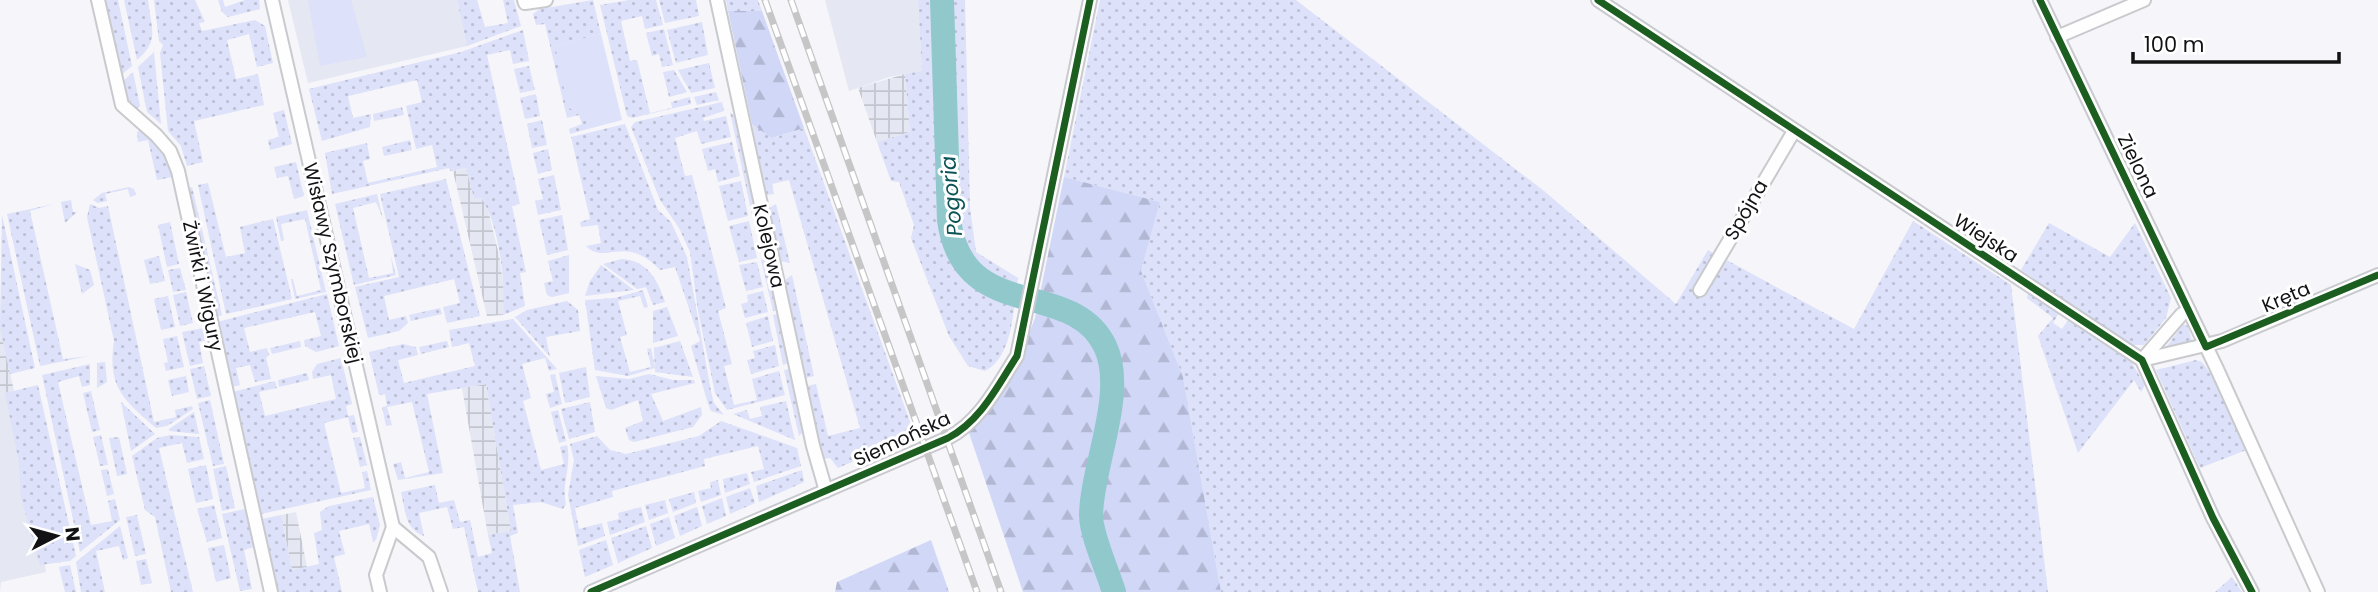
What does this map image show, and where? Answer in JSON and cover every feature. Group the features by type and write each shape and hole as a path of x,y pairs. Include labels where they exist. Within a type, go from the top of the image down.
{"street":[{"name":"Żwirki i Wigury","path":"98,0 122,105 156,135 170,152 178,170 271,592"},
{"name":"Wisławy Szymborskiej","path":"272,0 393,527"},
{"path":"524,0 525,3 546,0"},
{"name":"Kolejowa","path":"718,0 759,201 826,491"},
{"name":"Siemońska","path":"591,592 948,438 966,426 985,406 1017,356 1090,0"},
{"name":"Wiejska","path":"1598,0 2142,360"},
{"name":"Zielona","path":"2040,0 2206,347 2318,592"},
{"path":"2057,37 2144,0"},
{"name":"Spójna","path":"1700,290 1794,131"},
{"name":"Kręta","path":"2142,360 2206,347 2378,275"},
{"path":"2189,311 2182,314 2142,360 2213,517 2252,592"},
{"path":"380,592 376,575 393,527 429,557 441,592"}],"shaded area":[{"path":"105,0 118,0 132,66 121,75"},
{"path":"124,0 148,0 151,40 149,47 137,60"},
{"path":"154,0 195,0 205,22 199,23 202,31 255,20 265,26 273,63 257,67 249,34 227,40 236,79 258,74 264,105 194,121 203,162 187,166 181,146 168,131 160,53 163,45 159,41"},
{"path":"218,0 223,0 225,7 245,0 259,0 260,9 228,17 222,12"},
{"path":"288,0 457,0 467,46 308,83"},
{"path":"308,0 351,0 367,57 320,66"},
{"path":"457,0 477,0 485,27 508,23 503,0 514,0 521,26 467,46"},
{"path":"593,0 601,34 555,46 585,113 588,129 570,134 569,129 582,124 579,115 567,118 545,24 536,25 533,14 540,9"},
{"path":"629,0 656,0 663,25 645,29 642,16 621,21 630,61 637,60 650,113 672,108 671,102 690,97 691,104 632,118 627,116 600,5"},
{"path":"659,0 696,0 699,16 665,23"},
{"path":"726,0 758,0 762,11 728,11"},
{"path":"825,0 918,0 922,71 889,77 849,91"},
{"path":"918,0 965,0 970,208 976,252 1018,278 1007,343 995,364 985,371 968,366 949,336 911,238 914,225 899,182 891,181 877,142 910,132 905,74 922,71"},
{"path":"1100,0 1296,0 1544,191 1676,304 1708,250 1854,329 1913,221 2011,285 2048,592 1221,592 1183,377 1141,271 1160,202 1064,177"},
{"path":"702,22 708,55 676,63 667,30"},
{"path":"664,29 673,65 662,67 659,54 652,56 646,33"},
{"path":"523,30 529,61 513,64 510,50 487,55 520,204 512,206 526,272 520,273 525,306 503,315 502,271 497,238 481,198 474,198 466,168 450,171 449,168 332,194 325,153 367,143 370,159 363,161 368,183 437,167 432,145 416,149 406,106 422,102 417,80 348,96 353,118 371,114 370,127 322,141 309,89 461,52"},
{"path":"601,34 622,120 588,129 584,113 568,108 555,46"},
{"path":"154,52 161,124 147,112 138,67"},
{"path":"709,63 715,88 691,93 678,70"},
{"path":"529,66 535,90 520,93 514,69"},
{"path":"674,70 687,92 669,97 663,72"},
{"path":"133,72 140,106 137,109 125,95 122,82"},
{"path":"905,74 910,132 877,142 858,88"},
{"path":"716,92 719,100 697,105 694,97"},
{"path":"536,94 540,116 525,119 520,98"},
{"path":"722,102 724,111 703,118 704,121 726,116 731,137 701,144 697,131 675,138 685,176 692,175 726,308 718,311 732,364 724,366 734,405 757,400 752,379 779,371 785,395 727,410 715,393 698,311 690,252 679,228 660,200 631,127 635,122"},
{"path":"402,107 404,115 374,121 373,114"},
{"path":"284,110 292,144 270,150 268,140 279,137 273,113"},
{"path":"730,112 736,118 757,214 752,215"},
{"path":"542,120 547,145 532,148 527,124"},
{"path":"625,124 658,210 671,222 687,257 711,391 714,403 724,415 711,411 708,404 691,346 700,341 675,267 660,270 636,253 601,253 586,246 601,243 598,225 581,227 580,222 590,219 571,137"},
{"path":"752,124 773,138 804,128 913,430 904,435 907,443 884,448 838,468 830,458 823,459 807,386 816,384 828,436 860,428 789,180 772,184 774,194 766,195"},
{"path":"140,130 167,157 172,177 157,180 148,140 138,142 137,132"},
{"path":"410,140 412,150 384,156 382,147"},
{"path":"732,142 740,176 718,182 715,169 708,171 702,149"},
{"path":"548,149 552,170 538,174 533,153"},
{"path":"296,162 304,196 294,199 288,176 277,178 274,167"},
{"path":"466,168 474,198 481,198 487,206 499,255 505,297 503,315 487,316 453,171"},
{"path":"554,175 561,210 538,215 535,201 543,199 538,179"},
{"path":"446,179 480,316 447,323 443,307 460,303 454,279 384,296 389,320 406,316 408,323 399,331 368,338 355,287 399,277 380,194"},
{"path":"741,181 748,216 728,221 719,186"},
{"path":"208,183 226,257 245,253 240,227 273,219 292,299 226,314 198,185"},
{"path":"129,187 134,189 136,195 130,197 128,189 105,194 107,201 98,203 93,200 102,193"},
{"path":"192,187 222,315 216,317 187,189"},
{"path":"377,194 383,219 376,202 353,208 369,278 393,273 391,256 396,275 354,285 335,204"},
{"path":"71,200 73,212 77,212 65,223 61,202"},
{"path":"54,204 30,211 63,359 89,356 40,366 7,214"},
{"path":"90,204 99,208 108,206 154,422 176,417 175,410 192,406 193,409 167,426 156,428 127,401 116,382 112,357 114,341 87,217"},
{"path":"776,204 790,263 780,261 769,208"},
{"path":"307,210 326,292 295,299 291,279 297,296 321,290 305,219 281,224 284,240 281,241 276,217"},
{"path":"2,215 35,368 10,374 0,327"},
{"path":"562,215 568,250 547,255 539,220"},
{"path":"749,221 757,258 739,262 729,226"},
{"path":"170,222 179,264 167,267 158,225"},
{"path":"2049,223 2110,257 2135,223 2171,298 2166,318 2144,345 2129,345 2021,270"},
{"path":"569,255 569,293 552,297 547,295 544,283 553,281 548,261"},
{"path":"159,256 165,281 150,284 144,260"},
{"path":"622,259 645,267 659,286 665,302 653,305 646,287 637,289 603,264"},
{"path":"766,259 777,310 773,311 761,260"},
{"path":"757,262 763,287 746,291 739,265"},
{"path":"75,264 90,270 94,285 82,294"},
{"path":"601,265 634,290 585,296 590,281"},
{"path":"180,268 186,290 173,292 168,270"},
{"path":"792,275 814,376 806,378 785,280"},
{"path":"643,290 648,307 644,308 640,296 618,301 627,335 620,337 630,372 651,367 647,349 651,348 655,368 628,376 595,370 585,300 615,298"},
{"path":"763,291 768,312 745,318 741,304 748,302 747,295"},
{"path":"186,292 193,323 180,326 173,295"},
{"path":"2028,293 2059,313 2053,323 2062,329 2068,320 2132,363 2145,385 2141,392 2134,380 2078,453 2038,336 2053,318 2027,298"},
{"path":"327,294 339,346 316,352 305,346 304,340 321,336 315,312 244,328 250,352 267,348 269,355 266,358 271,379 255,382 250,365 236,368 240,385 231,387 217,322"},
{"path":"168,296 175,327 161,330 154,299"},
{"path":"567,301 578,310 580,331 546,337 550,357 515,317 527,310"},
{"path":"667,307 678,336 653,343 653,311"},
{"path":"440,308 442,314 411,321 409,315"},
{"path":"778,314 788,363 783,365 773,315"},
{"path":"768,316 773,341 752,347 746,323"},
{"path":"513,319 557,369 549,371 545,358 522,364 531,398 523,401 541,470 564,464 560,447 567,445 566,504 563,509 541,502 513,505 518,533 510,536 520,592 478,592 464,527 453,529 447,507 419,513 424,536 418,533 409,524 401,492 435,485 439,503 454,500 460,522 470,520 478,557 492,553 488,535 511,531 486,384 427,394 443,473 398,480 393,464 401,462 405,478 429,472 412,402 387,407 392,425 386,426 382,407 387,406 385,394 379,395 369,352 403,344 416,347 418,355 398,360 404,383 475,366 469,343 452,347 449,330"},
{"path":"2183,324 2188,326 2192,342 2165,349"},
{"path":"0,327 14,391 0,394"},
{"path":"204,328 207,340 199,342 203,363 190,366 182,332"},
{"path":"177,336 184,367 166,371 164,363 168,362 163,339"},
{"path":"300,341 301,347 272,354 270,348"},
{"path":"447,341 449,347 421,354 419,347"},
{"path":"680,341 693,377 655,372 654,348"},
{"path":"775,345 779,366 751,374 747,360 755,358 753,351"},
{"path":"341,358 352,404 346,406 348,416 354,415 358,432 352,433 348,417 324,423 341,493 365,488 362,472 367,471 371,490 261,514 233,392 275,381 277,388 259,392 265,416 336,399 331,375 313,379 312,372 317,364"},
{"path":"2196,360 2202,362 2211,374 2215,373 2249,449 2200,468 2156,370"},
{"path":"105,362 107,382 97,388 97,363"},
{"path":"90,364 90,385 82,387 79,376 58,382 91,525 112,521 108,501 115,499 120,520 80,552 42,375"},
{"path":"204,366 211,396 197,399 190,369"},
{"path":"586,367 590,397 565,403 559,373"},
{"path":"790,369 804,431 799,436 784,370"},
{"path":"307,373 309,380 279,387 278,380"},
{"path":"555,374 562,404 550,408 546,394 554,392 550,375"},
{"path":"649,374 673,380 694,380 695,383 651,394 663,421 701,407 702,415 693,427 634,442 629,440 625,428 643,421 638,400 611,410 606,408 596,376 629,379"},
{"path":"186,376 189,392 172,396 168,380"},
{"path":"486,384 511,531 488,535 462,388"},
{"path":"38,385 76,556 70,561 40,565 21,498 19,463 5,393"},
{"path":"14,391 46,572 1,582 0,592 0,394"},
{"path":"91,391 100,430 92,432 83,393"},
{"path":"210,400 224,464 213,466 198,403"},
{"path":"786,401 795,440 733,414 747,410 750,419 762,416 760,407"},
{"path":"121,402 155,434 131,451"},
{"path":"590,402 595,432 569,439 561,409"},
{"path":"558,410 566,441 559,443 551,412"},
{"path":"194,412 199,434 169,431 169,429"},
{"path":"721,421 797,448 801,466 754,482 751,472 764,469 758,446 704,459 705,466 612,491 613,497 575,508 579,529 602,523 605,536 578,546 568,495 574,460 570,444 597,436 610,450 626,454 699,436"},
{"path":"101,435 108,465 100,466 93,437"},
{"path":"170,435 199,437 204,459 187,463 182,443 159,448 193,592 171,592 155,517 145,510 132,456 157,438"},
{"path":"119,437 127,474 117,476 109,438"},
{"path":"360,437 367,465 360,467 353,438"},
{"path":"206,465 213,499 196,503 188,469"},
{"path":"226,466 235,508 222,511 213,469"},
{"path":"108,469 114,494 107,496 101,470"},
{"path":"802,470 804,482 759,502 756,486"},
{"path":"747,473 750,484 725,493 723,479"},
{"path":"718,480 721,495 701,502 698,491 711,488 710,482"},
{"path":"750,488 755,503 730,514 726,497"},
{"path":"694,492 696,503 673,512 669,499"},
{"path":"373,497 380,525 376,540 373,542 369,524 339,531 345,554 334,557 342,592 278,592 262,519 281,515 292,570 319,564 314,533 322,530 320,512 329,506"},
{"path":"722,498 726,516 707,524 702,506"},
{"path":"665,500 668,513 649,520 645,505"},
{"path":"214,505 222,538 207,542 197,509"},
{"path":"641,507 645,522 610,535 607,522 619,519 618,513"},
{"path":"697,507 702,526 680,536 674,516"},
{"path":"245,509 254,547 244,550 252,589 240,591 222,514"},
{"path":"296,512 307,567 292,570 281,515"},
{"path":"137,515 146,554 135,556 126,517"},
{"path":"669,517 675,538 656,546 650,524"},
{"path":"120,526 128,558 123,560 119,546 96,551 105,592 81,592 76,562"},
{"path":"646,526 652,548 618,563 611,538"},
{"path":"606,540 613,565 585,577 579,550"},
{"path":"224,545 231,578 216,582 208,548"},
{"path":"146,559 152,583 141,585 136,561"},
{"path":"70,565 76,592 65,592 59,567"},
{"path":"2232,577 2242,592 2215,592"}],"green space":[{"path":"728,11 762,11 804,128 772,138 752,124"},
{"path":"1064,177 1160,202 1141,271 1183,377 1221,592 1023,592 969,433 1020,357 1035,318"},
{"path":"931,540 949,592 835,592 837,582"}],"waterway":[{"name":"Pogoria","path":"942,0 949,220 958,253 975,274 996,288 1069,312 1089,325 1105,346 1111,364 1111,407 1091,515 1097,543 1114,592"}],"railway":[{"path":"765,0 977,592"},
{"path":"791,0 1001,592"}],"cycle path":[{"path":"591,592 948,438 960,431 979,412 1017,356 1090,0"},
{"path":"1598,0 2142,360 2213,518 2252,592"},
{"path":"2040,0 2206,347 2378,275"}]}
